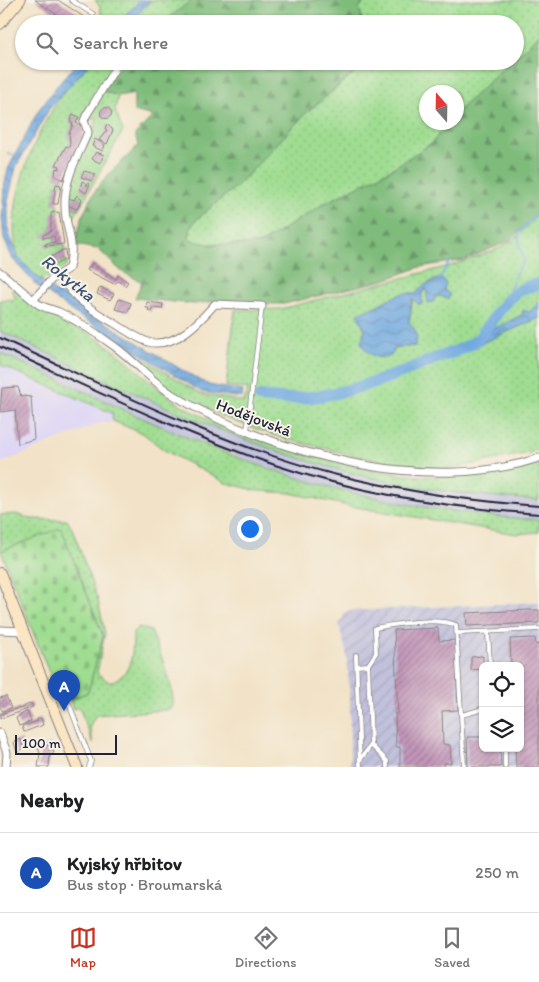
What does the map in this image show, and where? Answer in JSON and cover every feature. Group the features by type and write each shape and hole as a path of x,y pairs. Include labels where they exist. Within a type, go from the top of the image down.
{"street":[{"path":"0,24 20,0"},
{"path":"34,299 49,283 69,268 72,240 65,209 69,176 88,132 84,121 86,116 114,70"},
{"name":"Hodějovská","path":"0,272 34,299 113,345 173,395 210,416 267,439 349,463 421,473 487,470 539,458"},
{"path":"60,276 71,293 84,305 149,342 171,339 191,331 215,304 262,306"},
{"path":"0,573 76,767"},
{"path":"0,630 23,631"},
{"path":"0,733 7,753 6,767"}],"lane":[{"path":"70,0 92,14"},
{"path":"247,431 262,306"},
{"path":"360,760 370,745 368,665 376,653 375,628 398,624 448,622 456,626 458,633 464,767"},
{"path":"458,633 539,629"},
{"path":"488,632 490,662"},
{"path":"356,655 360,767"},
{"path":"357,666 368,665"},
{"path":"69,704 91,761 89,767"},
{"path":"462,715 479,710"},
{"path":"370,745 387,761 387,767"},
{"path":"505,752 506,767"}],"shaded area":[{"path":"0,331 178,412 281,452 334,468 406,484 474,495 539,500 539,520 472,514 403,503 328,487 274,470 170,430 0,353"},
{"path":"0,365 112,413 113,421 100,423 0,463"},
{"path":"539,602 539,767 350,767 350,694 346,651 339,625 346,611"}],"green space":[{"path":"95,0 140,0 126,15 101,15 100,7"},
{"path":"151,0 192,0 173,15 137,15"},
{"path":"192,0 366,0 359,8 361,15 173,15"},
{"path":"366,0 539,0 539,35 524,49 524,15 361,15 359,8"},
{"path":"539,35 539,213 509,241 464,260 420,267 384,280 284,304 246,304 216,301 194,304 135,298 142,282 121,271 98,249 75,245 84,212 94,193 108,175 138,145 135,134 153,116 134,111 134,93 118,96 103,91 116,70 357,70 305,114 239,184 196,220 191,227 189,238 194,241 224,245 262,243 323,204 390,170 432,143 442,130 464,130 464,105 501,70 524,70 524,49"},
{"path":"83,70 111,70 80,122 76,123 79,117 74,115 70,122 73,124 69,134 69,147 66,146 56,164 60,166 55,172 57,173 56,176 63,180 61,185 56,184 53,203 58,204 59,212 52,213 51,231 42,236 54,236 55,242 45,244 46,246 64,244 65,249 51,257 55,265 66,259 67,266 49,277 39,279 18,257 14,233 16,207 31,151 59,99"},
{"path":"357,70 501,70 464,105 464,85 419,85 419,130 442,130 432,143 390,170 323,204 262,243 246,245 200,244 189,238 191,227 196,220 239,184 305,114"},
{"path":"103,91 118,96 115,110 123,131 73,219 69,216 67,205 77,209 82,200 77,195 74,200 68,198 72,178 97,120 91,118 89,124 87,121"},
{"path":"539,213 539,302 529,312 488,332 482,332 464,345 471,348 539,318 539,450 442,470 360,457 282,438 228,419 176,393 131,357 134,353 201,394 244,402 248,389 226,386 235,310 281,309 457,264 500,248 513,240","holes":["435,279 444,290 442,297 437,295 433,302 428,299 426,288 422,293 413,297 409,323 416,333 415,346 395,348 361,342 365,330 358,315 385,301 415,294"]},
{"path":"16,286 39,304 114,350 172,399 196,413 225,426 257,439 326,460 391,473 434,477 465,476 495,472 539,462 539,500 435,490 358,475 290,455 205,424 0,331 0,300 16,299 11,290"},
{"path":"0,353 162,427 287,475 330,487 407,504 460,512 539,520 539,532 516,534 349,506 290,493 258,491 226,483 164,450 144,434 113,421 112,413 0,365"},
{"path":"16,514 32,519 67,520 73,530 98,601 105,633 97,673 109,682 123,675 132,655 133,632 138,627 151,631 172,689 173,707 166,710 96,715 90,725 93,743 79,707 73,709 70,700 88,692 103,636 61,529 1,551 0,515"},
{"path":"61,528 103,636 88,692 61,703 1,551"}],"water":[{"path":"140,0 151,0 137,15 126,15"},
{"path":"71,70 84,70 49,109 16,167 8,201 8,217 9,233 17,255 34,274 53,290 209,385 243,391 242,398 202,392 73,312 36,285 12,258 4,239 2,218 4,187 8,169 38,111"},
{"path":"441,278 446,283 444,290 450,294 448,299 437,295 433,302 428,303 426,288 422,293 422,304 418,304 412,298 409,323 416,333 415,346 395,348 391,356 386,357 377,357 370,354 361,342 365,330 358,315 359,312 402,294 415,294 425,285"},
{"path":"539,302 539,318 470,348 464,345 482,332 488,332 523,314 523,310 529,312"}],"building":[{"path":"35,0 58,0 81,15 58,15"},
{"path":"104,108 108,108 111,113 110,117 104,118 101,115 101,111"},
{"path":"73,114 79,117 76,123 84,127 85,130 63,180 55,176 56,168 59,169 60,166 56,165 66,146 69,147 69,134 73,124 70,122"},
{"path":"107,124 113,130 107,144 99,140 107,130 105,129"},
{"path":"95,139 105,145 103,151 92,146"},
{"path":"96,152 104,155 100,163 92,159"},
{"path":"84,171 96,174 92,181 81,177"},
{"path":"82,181 87,186 88,183 90,184 86,193 80,189"},
{"path":"56,184 61,185 58,204 53,204"},
{"path":"77,195 82,200 77,209 67,205 68,198 74,200"},
{"path":"59,212 64,244 45,246 45,244 55,242 54,236 43,238 43,235 51,231 51,213"},
{"path":"65,249 66,259 55,265 51,257"},
{"path":"92,263 116,279 118,275 128,282 125,286 118,281 114,284 87,270"},
{"path":"100,287 114,294 110,300 97,294"},
{"path":"119,299 131,303 128,312 115,309"},
{"path":"147,302 163,304 162,309 152,308 151,312 148,311 149,308 146,308"},
{"path":"18,387 21,396 31,397 34,439 18,444 15,410 0,412 2,388"},
{"path":"539,610 539,623 467,626 466,613"},
{"path":"438,628 439,641 455,640 458,710 442,711 443,744 450,745 451,763 444,763 444,767 400,767 400,747 396,747 395,713 398,713 394,630"},
{"path":"535,638 536,645 539,644 539,767 516,767 515,752 524,752 524,662 511,662 510,639"},
{"path":"483,656 483,662 479,662 479,669 471,670 471,657"},
{"path":"6,696 11,708 3,711 0,708 0,698"},
{"path":"31,703 33,707 0,719 0,714 19,709"},
{"path":"27,711 31,721 19,726 16,718"},
{"path":"41,718 43,725 24,732 22,726 38,721 37,719"},
{"path":"467,737 479,737 479,752 500,752 501,767 468,767"},
{"path":"21,739 24,748 17,753 14,742"},
{"path":"51,744 54,753 50,754 49,767 38,767 40,753 38,748"}],"waterway":[{"path":"9,154 16,156"},
{"path":"507,298 516,273 524,261 519,243 519,233 539,211"},
{"path":"440,279 449,262"},
{"name":"Rokytka","path":"260,397 304,398 348,390 390,377 455,352 479,338 504,304 515,293 539,284"}],"railway":[{"path":"0,338 122,395 205,431 290,462 333,474 410,490 461,498 539,506"},
{"path":"0,347 205,439 307,475 373,492 439,504 539,514"}],"place":[{"name":"Kyjský hřbitov","path":"64,711"}]}
